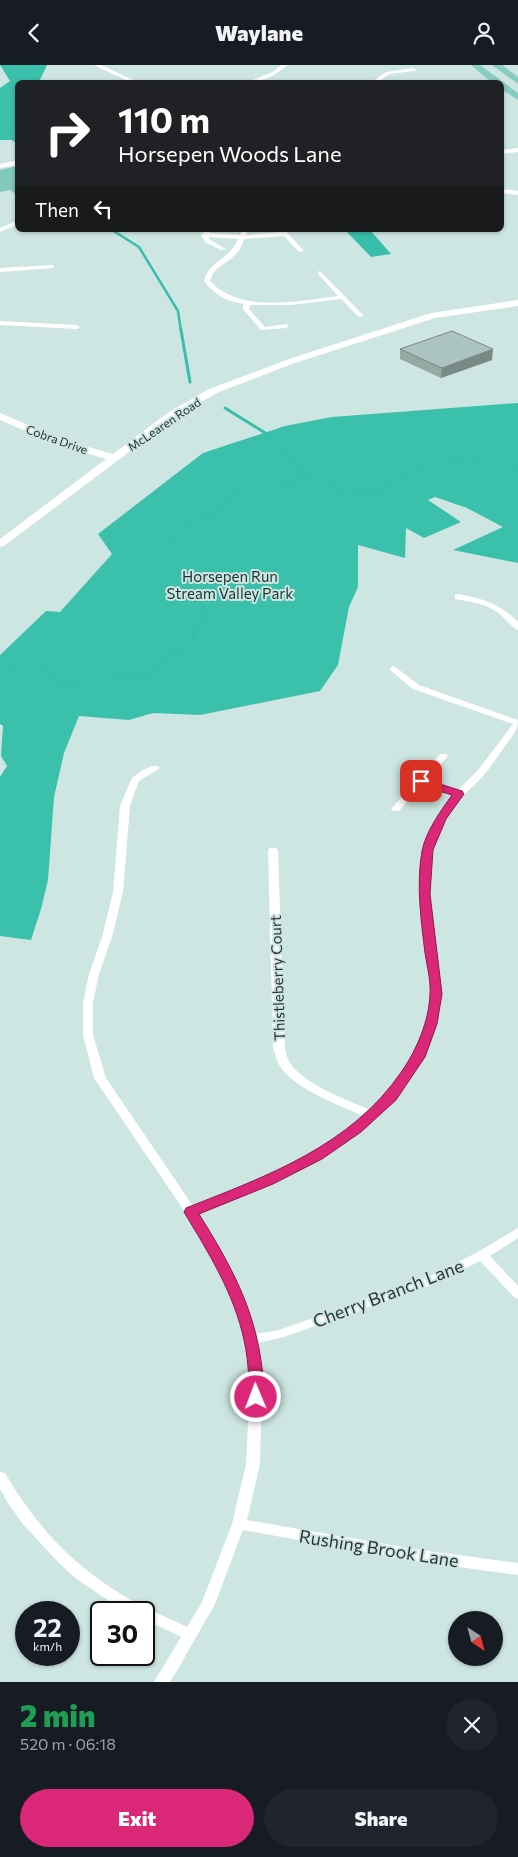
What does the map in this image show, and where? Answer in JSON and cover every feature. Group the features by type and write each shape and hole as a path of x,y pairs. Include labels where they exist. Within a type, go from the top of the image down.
{"main road":[{"path":"475,65 495,80"},
{"path":"496,65 518,81"},
{"path":"504,87 518,97"},
{"path":"504,152 518,150"},
{"path":"0,166 15,163"},
{"name":"McLearen Road","path":"434,315 447,307 518,296"},
{"name":"McLearen Road","path":"0,544 173,414 223,386 292,361 434,315 518,303"},
{"name":"Cobra Drive","path":"0,416 59,443 114,458"}],"street":[{"path":"98,65 131,80"},
{"path":"255,80 275,73 284,65"},
{"path":"377,80 388,73 413,70"},
{"path":"504,191 518,193"},
{"path":"0,230 14,224"},
{"path":"223,249 206,241 207,232 241,237 284,232 300,251"},
{"path":"244,232 235,252 211,270 208,281 218,292 247,302 281,304 342,297"},
{"path":"0,270 52,267"},
{"path":"320,273 360,316"},
{"path":"247,302 246,309 263,329 286,326"},
{"path":"0,323 77,327"},
{"path":"458,597 477,599 494,605 507,614 518,627"},
{"path":"191,1212 268,1181 317,1155 356,1129 391,1097 419,1057 431,1024 436,994 424,894 428,850 441,819 458,794 484,770 504,739 518,723 416,687 394,669"},
{"path":"396,809 443,756"},
{"path":"156,768 135,780 126,806 118,892 107,937 94,974 88,1003 88,1035 100,1078 191,1212 223,1265 240,1305 251,1340 256,1381 253,1464 240,1524 208,1603 170,1670 161,1682"},
{"path":"421,781 458,794"},
{"name":"Thistleberry Court","path":"273,850 279,1048 284,1062 296,1076 313,1087 372,1115"},
{"name":"Cherry Branch Lane","path":"251,1340 280,1334 428,1282 482,1255 518,1232"},
{"path":"482,1255 518,1293"},
{"path":"0,1477 17,1506 36,1531 56,1552 91,1582 120,1601"},
{"name":"Rushing Brook Lane","path":"240,1524 414,1555 518,1569"},
{"path":"155,1618 190,1634"}],"shaded area":[{"path":"15,166 15,194 10,190 0,192 0,170"},
{"path":"347,232 372,232 391,254 371,257"}],"green space":[{"path":"0,65 47,65 40,80 15,80 15,140 0,140 0,88 10,81"},
{"name":"Horsepen Run Stream Valley Park","path":"518,403 518,563 453,550 503,527 467,508 435,497 428,500 461,522 424,538 406,528 405,558 358,545 358,587 349,607 338,665 320,691 200,715 153,713 129,720 79,716 64,753 54,797 48,880 31,940 0,936 0,777 7,766 1,756 3,726 0,724 0,655 46,611 60,612 112,554 98,534 203,453 285,426 332,417"}],"building":[{"path":"452,331 493,349 442,368 400,349"}],"waterway":[{"path":"26,65 32,80"},
{"path":"15,122 6,134 15,141"},
{"path":"115,232 139,247 178,311 181,331"},
{"path":"181,330 190,382"},
{"path":"225,408 275,439 306,477"},
{"path":"306,477 333,482 341,493 356,493 371,492 385,488 401,477 408,468 463,461 491,462 518,468"},
{"path":"152,672 168,655 192,648 194,638 192,629 203,619 202,602 196,599 194,595 203,590 209,582 205,576 174,573 172,566 180,561 179,557 166,550 175,538 177,529 194,521 214,516 223,509 236,492 247,488 284,486 306,477"},
{"path":"4,672 20,664 30,663 35,664 47,673"},
{"path":"0,674 4,672"},
{"path":"45,672 61,682 132,678 152,672"}],"route":[{"path":"256,1397 251,1340 240,1305 223,1265 191,1212 268,1181 317,1155 356,1129 391,1097 419,1057 431,1024 436,994 424,894 428,850 441,819 458,794 421,781"}]}
